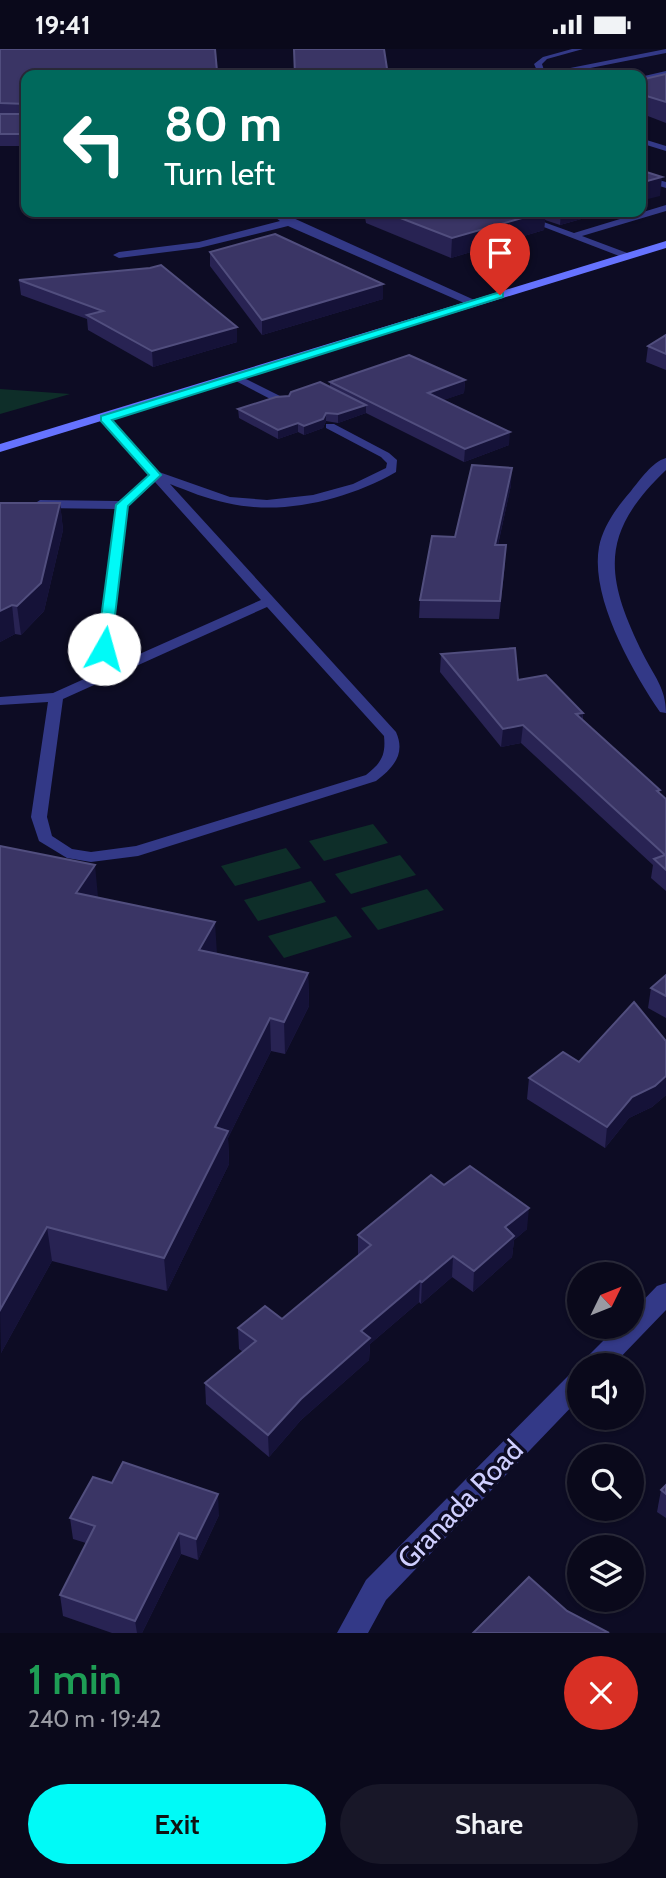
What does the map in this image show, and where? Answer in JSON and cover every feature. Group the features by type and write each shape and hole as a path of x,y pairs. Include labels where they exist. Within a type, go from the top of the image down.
{"main road":[{"path":"0,448 666,244"}],"street":[{"path":"281,217 475,303"},
{"path":"119,255 199,245 289,222"},
{"path":"666,462 627,505 606,549 611,590 625,634 648,682 666,708"},
{"path":"608,1353 666,1293"},
{"name":"Granada Road","path":"352,1633 376,1590 567,1394"}],"lane":[{"path":"541,70 538,64 545,58 580,49"},
{"path":"569,70 666,51"},
{"path":"646,78 666,73"},
{"path":"646,141 666,149"},
{"path":"646,179 666,185"},
{"path":"646,214 666,208"},
{"path":"522,217 627,256"},
{"path":"573,236 636,217"},
{"path":"236,377 284,403"},
{"path":"56,697 39,817 45,838 66,853 91,857 138,851 371,779 389,764 394,752 391,735 104,418"},
{"path":"156,475 231,501 280,503 332,496 382,477 392,470 393,462 385,455 330,426"},
{"path":"100,677 122,505 156,475"},
{"path":"24,504 122,505"},
{"path":"0,701 56,697 270,601"}],"green space":[{"path":"0,389 70,394 0,414"},
{"path":"373,824 388,843 324,861 309,841"},
{"path":"286,848 301,868 235,886 221,866"},
{"path":"400,855 416,875 351,894 335,874"},
{"path":"311,881 326,902 258,921 244,900"},
{"path":"427,889 444,910 378,930 361,908"},
{"path":"336,916 352,937 284,958 268,936"}],"building":[{"path":"0,49 215,49 217,70 21,70 21,104 0,103"},
{"path":"294,49 384,49 387,70 295,70"},
{"path":"666,74 666,102 646,96 646,79"},
{"path":"0,114 21,114 21,134 0,134"},
{"path":"646,172 662,177 646,181"},
{"path":"398,217 526,217 452,238"},
{"path":"275,234 383,284 262,320 210,252"},
{"path":"161,265 237,327 152,351 87,315 103,311 19,280 150,268"},
{"path":"666,335 666,354 648,346"},
{"path":"409,355 465,380 428,393 510,432 465,449 330,382"},
{"path":"320,382 366,405 338,414 326,413 323,419 304,426 298,423 278,430 238,409 276,397 289,396 291,392"},
{"path":"472,465 512,468 495,545 506,545 500,601 420,600 432,536 455,537"},
{"path":"0,503 60,503 41,583 17,606 12,605 0,611"},
{"path":"515,648 518,680 546,675 583,713 576,714 660,790 657,791 666,799 666,870 654,859 665,855 523,725 503,729 441,654"},
{"path":"0,846 95,865 76,893 215,922 199,950 308,973 284,1022 270,1018 215,1127 228,1131 164,1258 47,1227 0,1310"},
{"path":"666,975 666,996 651,988"},
{"path":"634,1002 666,1041 666,1076 655,1086 632,1097 607,1127 529,1078 563,1052 579,1062"},
{"path":"470,1166 529,1208 505,1227 514,1236 474,1271 453,1256 420,1281 361,1331 370,1338 301,1399 268,1435 205,1383 256,1341 238,1328 265,1306 282,1319 371,1245 358,1235 431,1175 444,1185"},
{"path":"123,1462 218,1494 196,1539 179,1533 135,1621 60,1595 95,1526 70,1518 93,1477 112,1483"},
{"path":"529,1577 567,1612 609,1633 473,1633"}],"route":[{"path":"104,649 122,505 156,475 104,418 500,295"}]}
